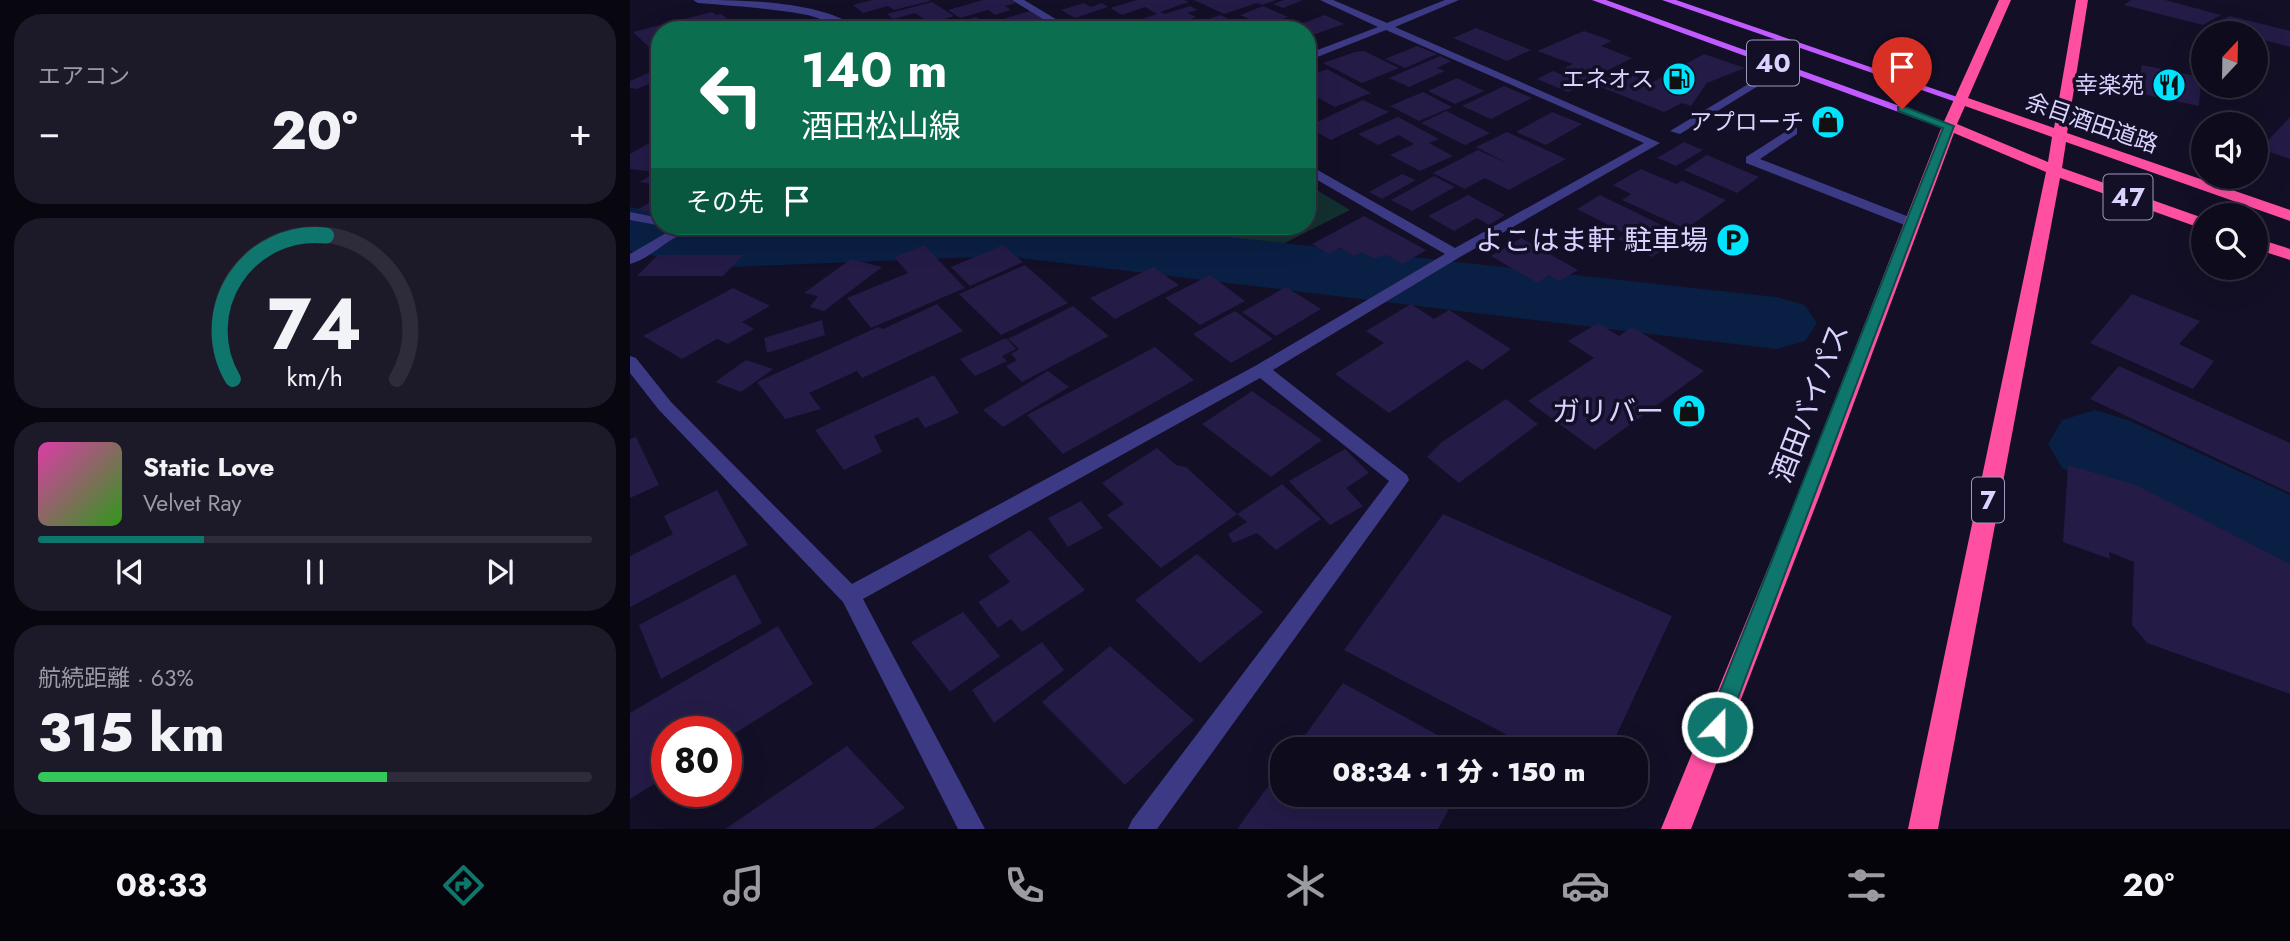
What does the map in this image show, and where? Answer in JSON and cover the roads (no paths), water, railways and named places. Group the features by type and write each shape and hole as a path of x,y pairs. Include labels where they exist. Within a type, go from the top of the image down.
{"highway":[{"name":"酒田バイパス","path":"1676,829 1808,497 1949,126 2005,0"},
{"name":"7","path":"1923,829 2054,170 2081,0"},
{"name":"余目酒田道路","path":"1960,100 2290,216"},
{"name":"余目酒田道路","path":"1949,126 2054,170 2191,220"},
{"path":"2268,247 2290,255"}],"main road":[{"name":"40","path":"1597,0 1949,126"},
{"name":"40","path":"1667,0 1960,100"}],"street":[{"path":"698,0 810,12 845,21"},
{"path":"1017,0 1053,21"},
{"path":"849,596 1261,370 1455,254 1654,143 1325,0"},
{"path":"1316,55 1454,0"},
{"path":"1676,131 1784,67"},
{"path":"1793,131 1750,160 1912,223"},
{"path":"1316,173 1455,254"},
{"path":"630,216 651,220"},
{"path":"630,260 669,235"},
{"path":"630,362 665,406 849,596 972,829"},
{"path":"1141,829 1400,481 1261,370"}],"waterway":[{"path":"630,229 651,233"},
{"path":"658,235 710,246 979,235"},
{"path":"1012,235 1776,323"},
{"path":"2095,444 2290,541"}],"place":[{"name":"エネオス","path":"1679,79"},
{"name":"幸楽苑","path":"2169,85"},
{"name":"アプローチ","path":"1828,122"},
{"name":"よこはま軒 駐車場","path":"1733,240"},
{"name":"ガリバー","path":"1689,411"}]}
